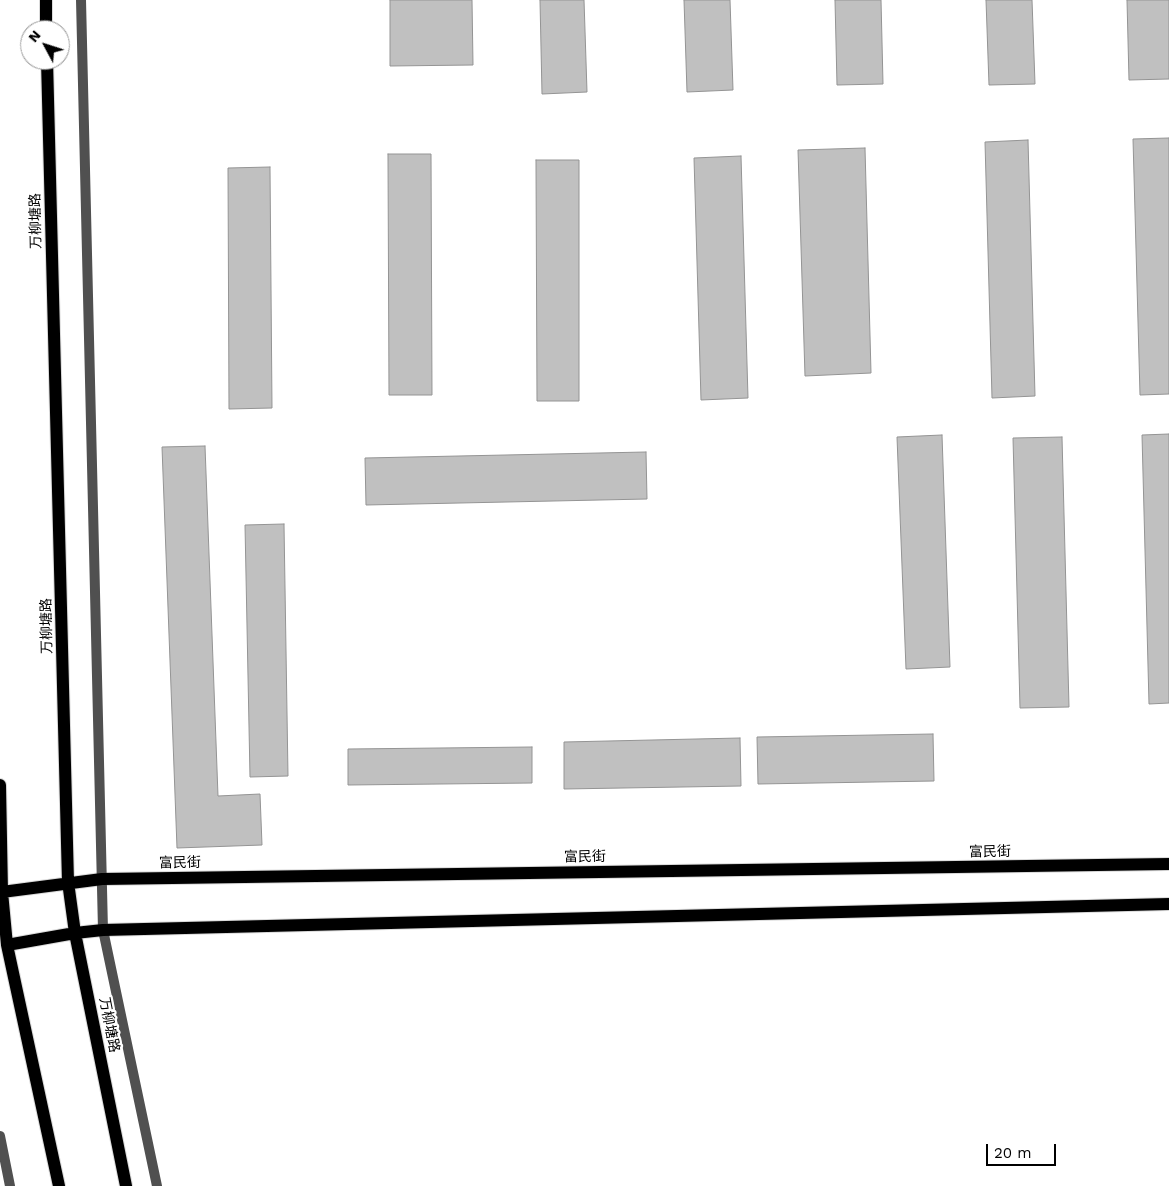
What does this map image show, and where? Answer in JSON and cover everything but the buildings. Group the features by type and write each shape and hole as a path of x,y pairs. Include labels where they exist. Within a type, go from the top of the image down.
{"main road":[{"path":"46,0 46,20"},
{"name":"万柳塘路","path":"47,70 68,882 75,933 126,1186"},
{"path":"0,785 2,892 7,945 59,1186"},
{"name":"富民街","path":"2,892 102,879 1169,864"},
{"path":"7,945 103,930 1169,904"}],"street":[{"path":"81,0 103,930 157,1186"},
{"path":"0,1136 10,1186"}]}
